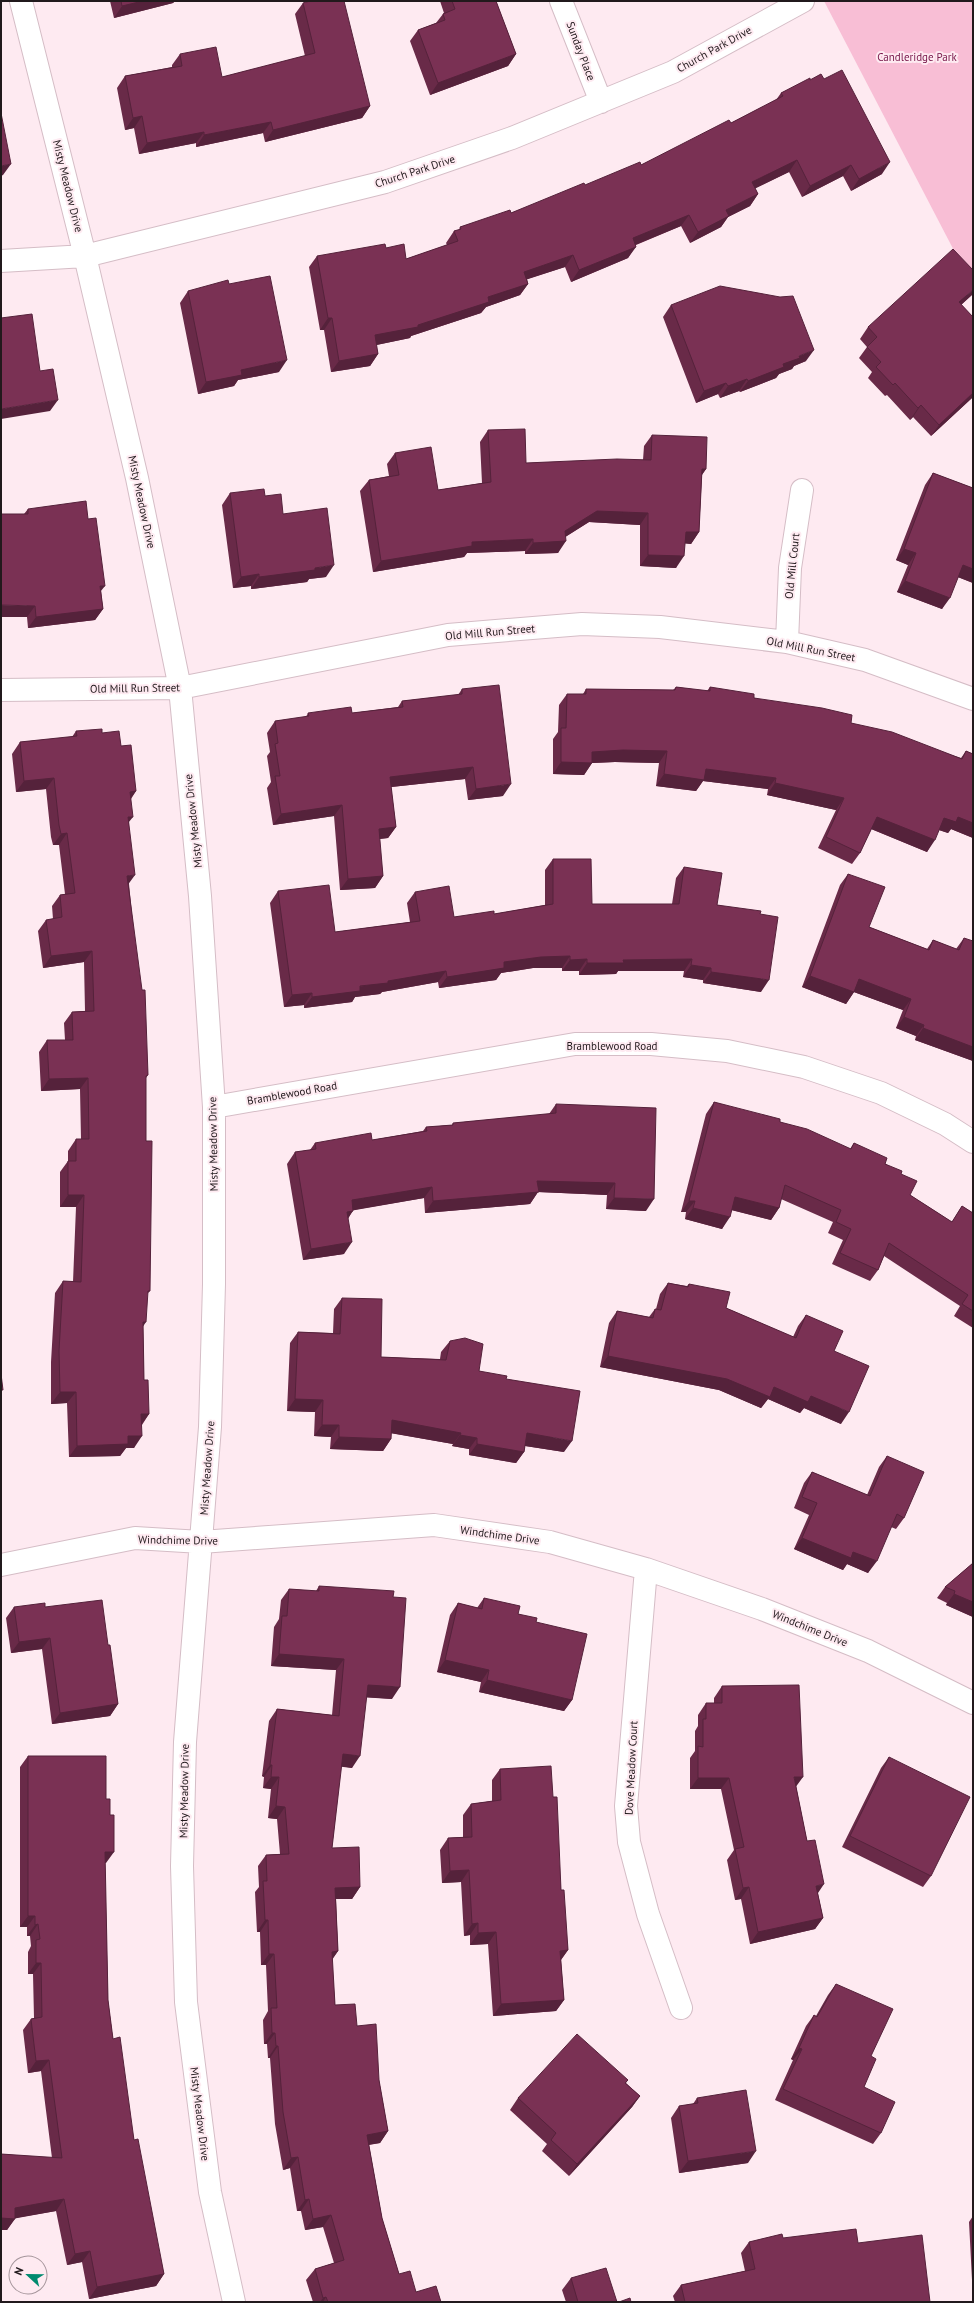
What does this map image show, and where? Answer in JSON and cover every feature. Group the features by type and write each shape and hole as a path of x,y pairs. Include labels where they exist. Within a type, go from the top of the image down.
{"street":[{"name":"Misty Meadow Drive","path":"21,1 85,256 137,478 180,688 200,896 214,1107 214,1284 210,1427 185,1742 182,1866 186,2002 210,2192 234,2302"},
{"name":"Sunday Place","path":"561,1 601,102"},
{"name":"Church Park Drive","path":"1,261 85,256 385,182 512,138 673,72 803,1"},
{"name":"Old Mill Court","path":"787,642 790,568 802,490"},
{"name":"Old Mill Run Street","path":"1,690 180,688 448,635 582,624 660,627 787,642 865,660 973,699"},
{"name":"Bramblewood Road","path":"214,1107 575,1044 651,1044 727,1051 804,1067 881,1093 946,1124 973,1142"},
{"name":"Windchime Drive","path":"1,1565 135,1538 201,1542 434,1525 550,1542 646,1569 762,1609 868,1651 973,1703"},
{"name":"Dove Meadow Court","path":"646,1569 626,1806 629,1842 648,1914 681,2008"}],"green space":[{"name":"Candleridge Park","path":"824,1 973,1 973,287"}],"building":[{"path":"121,1 143,1 122,6"},
{"path":"310,1 344,1 370,106 273,130 271,122 204,135 204,132 147,143 142,116 133,118 125,76 182,66 180,54 216,47 222,77 315,53 303,3"},
{"path":"452,1 496,1 516,54 438,83 418,30 445,20 443,14 455,9"},
{"path":"842,70 890,162 859,179 851,165 810,186 797,160 752,182 758,194 726,210 729,216 698,232 689,215 633,238 636,247 579,270 573,255 524,272 528,284 488,297 489,302 418,325 418,327 375,335 378,354 339,361 332,318 328,318 317,256 385,244 386,248 404,244 406,259 458,241 454,231 461,229 460,227 510,210 511,213 640,162 641,165 729,120 731,123 783,96 781,93 810,78 810,80 821,74 824,79"},
{"path":"1,113 11,164 1,166"},
{"path":"953,249 973,270 973,290 959,302 973,317 973,393 939,425 921,405 918,408 895,383 893,385 876,367 881,362 867,347 877,337 868,327"},
{"path":"270,276 287,360 241,370 242,375 206,382 188,291 228,280 229,284"},
{"path":"720,286 780,297 793,296 814,350 799,356 800,358 783,364 784,367 748,381 747,379 728,386 726,383 704,391 671,305"},
{"path":"32,314 40,371 53,369 58,400 1,409 1,318"},
{"path":"525,429 526,463 617,459 651,460 652,435 707,437 706,469 702,469 699,532 686,532 684,556 648,555 648,513 597,511 565,531 566,541 533,543 533,539 472,542 472,546 381,561 369,480 399,475 395,453 431,447 438,490 491,482 488,430"},
{"path":"933,473 973,488 973,569 963,565 950,598 905,581 916,553 904,549"},
{"path":"264,489 265,496 281,494 283,514 327,508 334,565 315,568 315,570 259,577 259,574 241,577 230,493"},
{"path":"86,501 88,519 96,518 105,586 100,586 103,609 36,617 35,606 1,605 1,514 28,514 28,509"},
{"path":"499,685 511,784 476,789 473,767 390,777 396,827 379,829 383,876 348,879 342,805 281,814 275,776 280,776 275,744 278,743 275,721 309,716 308,713 351,707 352,713 403,707 402,701 462,694 462,689"},
{"path":"676,687 710,691 710,687 754,694 754,698 822,708 852,715 851,723 892,732 962,759 966,751 973,754 973,823 958,817 956,822 944,818 935,840 877,817 860,853 826,837 844,798 775,783 776,778 706,769 704,780 664,774 667,751 623,750 592,752 592,763 561,762 561,728 566,728 567,694 586,694 586,689 675,690"},
{"path":"102,729 102,733 119,731 121,746 131,745 136,791 130,792 133,817 128,817 135,875 127,876 142,990 145,990 148,1075 146,1076 146,1141 152,1141 150,1291 148,1291 146,1322 143,1322 144,1380 148,1380 149,1414 141,1414 142,1436 128,1436 128,1444 77,1446 76,1392 60,1392 59,1351 63,1281 81,1282 84,1195 68,1195 68,1161 76,1161 76,1139 89,1139 88,1078 49,1079 47,1040 73,1040 72,1012 94,1011 92,951 51,956 46,920 62,917 60,895 75,893 67,833 61,834 54,778 24,781 20,742 77,736 76,731"},
{"path":"553,859 591,859 592,904 679,904 684,867 722,873 717,905 761,911 760,914 778,917 769,980 711,972 711,968 691,965 692,959 623,960 624,963 587,963 587,959 570,960 570,956 541,957 504,962 504,968 447,977 446,971 388,981 388,983 360,986 360,991 312,997 312,993 292,995 278,891 329,885 335,932 420,921 415,892 449,886 454,917 494,911 494,914 553,904"},
{"path":"848,874 885,887 869,927 929,950 933,940 959,950 964,938 973,941 973,1047 923,1028 924,1025 904,1017 911,999 859,979 854,992 810,976"},
{"path":"714,1102 780,1119 780,1122 807,1129 851,1149 854,1143 887,1158 885,1164 902,1171 901,1174 917,1181 910,1195 952,1222 962,1206 973,1213 973,1311 962,1304 968,1295 889,1243 878,1270 840,1253 851,1229 836,1222 841,1210 785,1185 779,1208 735,1197 730,1217 693,1208 695,1201 689,1201"},
{"path":"556,1104 656,1108 654,1199 614,1198 615,1183 537,1181 539,1192 433,1201 432,1187 352,1200 353,1211 347,1212 352,1242 311,1249 295,1152 316,1149 315,1143 371,1133 372,1140 427,1131 426,1127 453,1125 453,1123 556,1113"},
{"path":"668,1283 688,1287 689,1284 730,1292 726,1308 796,1338 806,1315 843,1331 834,1351 869,1366 849,1412 811,1396 808,1402 774,1387 770,1397 727,1379 608,1356 617,1311 653,1318 655,1309 661,1310"},
{"path":"342,1298 382,1299 381,1357 446,1360 450,1341 465,1338 483,1344 479,1371 507,1376 506,1379 580,1391 572,1441 527,1433 524,1452 477,1444 477,1438 460,1435 461,1433 392,1420 391,1439 339,1437 339,1425 322,1425 323,1400 295,1399 298,1332 340,1334"},
{"path":"1,1374 3,1390 1,1390"},
{"path":"887,1456 924,1472 904,1518 897,1514 877,1561 853,1552 851,1558 802,1538 817,1503 802,1497 812,1472 870,1496"},
{"path":"973,1563 973,1602 954,1594 955,1591 945,1587"},
{"path":"319,1586 394,1591 393,1597 406,1598 400,1687 368,1685 360,1756 343,1754 332,1848 359,1847 360,1887 335,1888 338,1951 332,1952 335,2005 355,2004 357,2026 376,2024 379,2080 388,2131 367,2135 382,2218 399,2274 410,2271 416,2292 436,2286 441,2302 328,2302 326,2297 323,2298 315,2269 344,2260 331,2215 313,2219 309,2199 305,2200 298,2157 291,2158 283,2112 278,2046 276,2046 275,2033 272,2033 271,2008 277,2008 274,1954 269,1954 268,1920 265,1920 263,1881 267,1881 266,1855 289,1854 285,1807 276,1806 279,1777 271,1777 272,1765 270,1765 277,1709 339,1716 344,1659 279,1654 282,1616 287,1616 289,1589 319,1591"},
{"path":"484,1598 520,1606 518,1614 537,1618 536,1622 587,1634 572,1700 487,1680 489,1670 445,1660 458,1603 482,1609"},
{"path":"102,1600 118,1704 60,1713 50,1638 19,1642 14,1607 45,1603 45,1607"},
{"path":"799,1685 803,1777 794,1777 807,1841 815,1840 824,1884 816,1886 823,1918 758,1932 749,1887 743,1888 735,1849 744,1847 729,1778 698,1778 698,1746 703,1747 703,1719 706,1719 706,1703 722,1703 722,1686"},
{"path":"28,1756 106,1756 106,1799 110,1799 110,1815 114,1815 114,1852 105,1852 108,2000 113,2039 120,2037 134,2140 138,2139 164,2274 97,2287 90,2251 75,2254 64,2199 15,2208 15,2219 1,2218 1,2154 62,2158 49,2060 36,2061 31,2019 42,2017 41,1963 36,1963 36,1940 40,1939 38,1924 35,1925 35,1916 28,1916"},
{"path":"889,1757 970,1797 931,1876 850,1836"},
{"path":"551,1766 553,1797 557,1797 561,1890 564,1890 568,1950 560,1951 564,2000 501,2004 496,1932 478,1933 478,1923 472,1924 469,1870 450,1871 448,1838 472,1837 471,1804 501,1800 500,1769"},
{"path":"836,1984 893,2009 871,2056 876,2059 864,2087 895,2102 881,2133 783,2089 802,2049 799,2048 814,2015 817,2017"},
{"path":"577,2034 628,2080 625,2083 640,2096 577,2164 551,2140 556,2133 518,2098"},
{"path":"746,2090 756,2151 688,2161 679,2106 698,2103 697,2098"},
{"path":"856,2229 858,2243 922,2235 930,2302 685,2302 681,2285 755,2269 749,2242 782,2234 783,2238"},
{"path":"606,2268 617,2302 578,2302 571,2278"},
{"path":"630,2298 631,2302 619,2302"}]}
